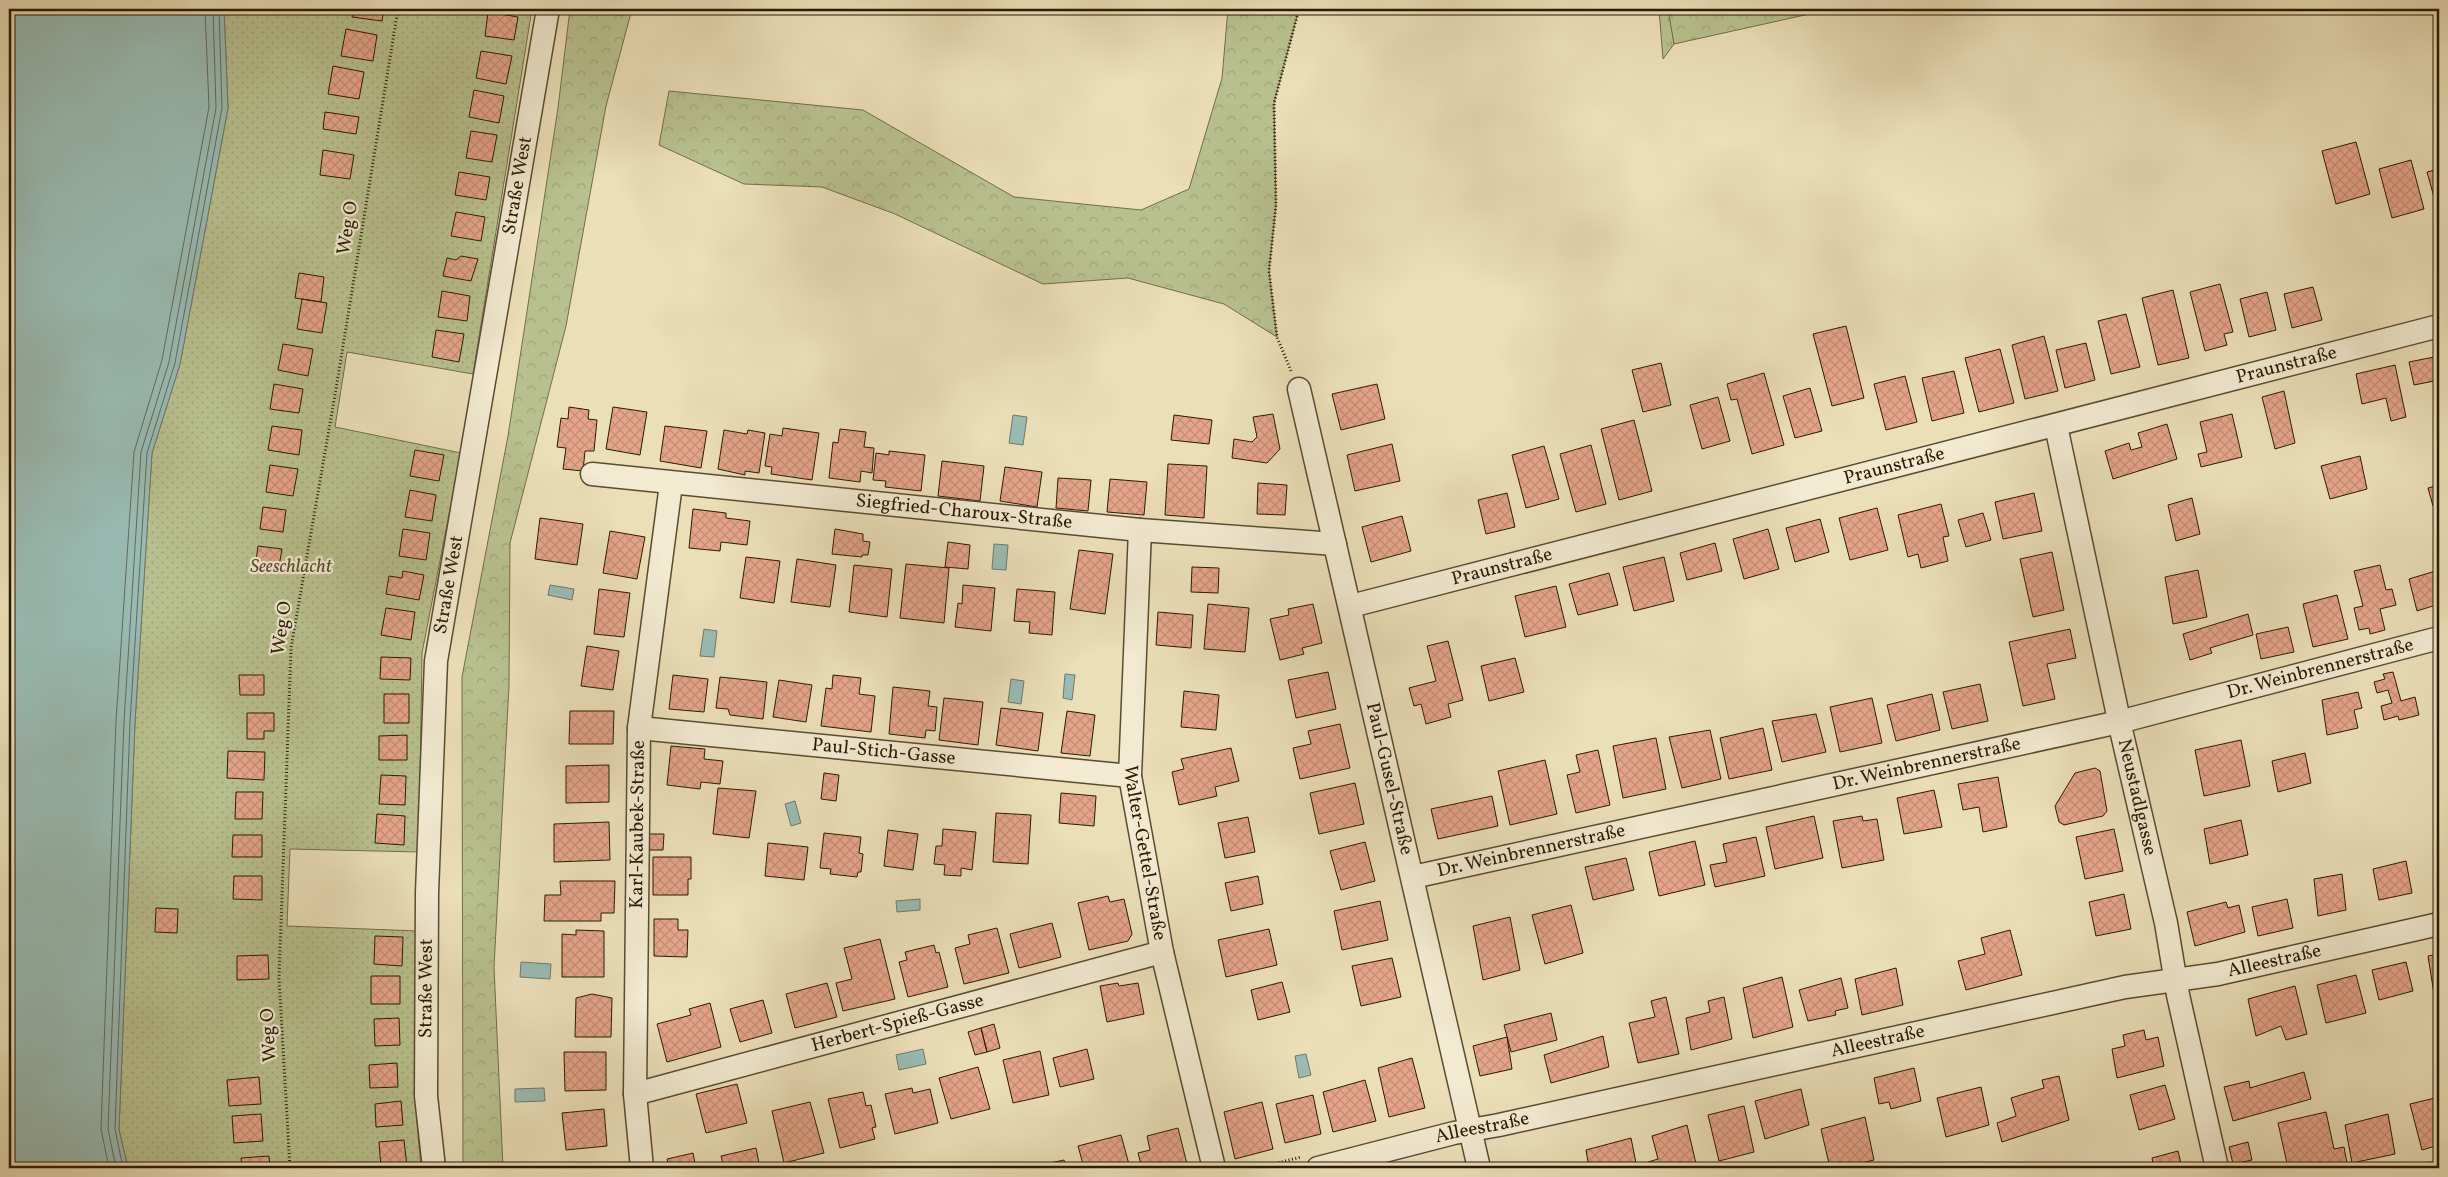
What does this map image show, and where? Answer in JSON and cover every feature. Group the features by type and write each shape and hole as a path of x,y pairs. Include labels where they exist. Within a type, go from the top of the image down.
{"street":[{"name":"Straße West","path":"434,1168 426,1086 427,893 436,660 548,9"},
{"name":"Praunstraße","path":"1350,606 2439,326"},
{"name":"Paul-Gusel-Straße","path":"1299,389 1479,1168"},
{"name":"Neustadlgasse","path":"2056,426 2119,722 2166,923 2175,980 2217,1168"},
{"name":"Siegfried-Charoux-Straße","path":"592,474 671,484 1140,530 1335,544"},
{"name":"Karl-Kaubek-Straße","path":"642,1168 635,1094 639,728 671,484"},
{"name":"Walter-Gettel-Straße","path":"1140,530 1130,776 1162,952 1214,1168"},
{"name":"Dr. Weinbrennerstraße","path":"1413,877 2119,722 2439,638"},
{"name":"Paul-Stich-Gasse","path":"639,728 1130,776"},
{"name":"Alleestraße","path":"1318,1168 1470,1130 2125,987 2218,974 2439,924"},
{"name":"Herbert-Spieß-Gasse","path":"635,1094 1162,952"}],"path":[{"name":"Weg O","path":"290,1168 279,978 291,648 336,389 398,9"},
{"path":"1299,9 1274,103 1276,205 1269,271 1277,337 1299,389"},
{"path":"2403,1168 2439,1160"}],"green space":[{"name":"Seeschlacht","path":"224,9 532,9 473,374 347,352 335,427 461,453 422,653 419,852 290,849 287,926 419,931 415,1096 421,1168 128,1168 119,1130 135,722 152,453 180,364 228,108"},
{"path":"570,9 632,9 606,106 566,326 510,543 509,686 494,967 503,1168 463,1168 462,677 508,436 558,108"},
{"path":"1228,9 1299,9 1274,103 1276,205 1269,271 1277,337 1224,304 1128,278 1043,284 895,214 822,187 744,184 659,145 669,91 863,110 1014,197 1141,210 1189,189 1222,78"},
{"path":"1659,9 1669,9 1674,44 1663,59"},
{"path":"1668,9 1832,9 1674,44"}],"water":[{"path":"9,9 224,9 228,108 180,364 152,453 135,722 119,1130 128,1168 9,1168"},
{"path":"1013,415 1027,417 1023,445 1009,443"},
{"path":"994,544 1008,545 1006,570 992,569"},
{"path":"550,585 574,589 572,600 548,595"},
{"path":"704,629 717,631 714,657 700,656"},
{"path":"1065,674 1075,675 1072,700 1063,698"},
{"path":"1011,679 1024,681 1021,704 1008,702"},
{"path":"795,801 801,823 791,826 785,804"},
{"path":"920,899 920,910 897,912 896,901"},
{"path":"521,962 551,964 550,979 520,977"},
{"path":"923,1049 926,1064 899,1070 896,1055"},
{"path":"1306,1054 1311,1075 1299,1078 1295,1056"},
{"path":"544,1088 545,1101 515,1102 515,1089"}],"building":[{"path":"354,9 384,9 382,21 352,17"},
{"path":"488,12 518,17 514,40 485,36"},
{"path":"346,29 377,35 373,61 341,56"},
{"path":"481,51 512,56 506,84 476,78"},
{"path":"333,66 364,72 359,99 328,94"},
{"path":"474,90 504,96 499,123 469,117"},
{"path":"325,112 359,117 356,134 323,129"},
{"path":"471,131 497,135 492,162 466,158"},
{"path":"2356,142 2370,194 2336,204 2322,151"},
{"path":"323,150 354,155 350,179 320,175"},
{"path":"2411,160 2424,209 2392,218 2379,169"},
{"path":"2439,169 2439,215 2427,172"},
{"path":"459,172 490,177 486,200 455,195"},
{"path":"456,212 485,217 481,241 451,236"},
{"path":"461,256 478,259 471,281 443,276 447,258 456,260"},
{"path":"299,273 324,277 321,302 295,298"},
{"path":"2220,284 2233,332 2224,334 2227,345 2205,351 2190,292"},
{"path":"2313,287 2322,320 2292,328 2284,294"},
{"path":"2173,290 2189,358 2158,365 2142,298"},
{"path":"442,291 470,296 467,321 438,317"},
{"path":"2267,292 2276,330 2249,337 2240,299"},
{"path":"302,299 327,303 322,333 297,329"},
{"path":"2126,314 2140,367 2111,374 2098,321"},
{"path":"1846,326 1864,398 1832,406 1813,334"},
{"path":"436,330 464,334 459,362 432,357"},
{"path":"2044,336 2058,391 2025,399 2012,345"},
{"path":"2086,343 2095,380 2065,388 2056,350"},
{"path":"283,344 313,349 308,376 278,370"},
{"path":"2000,349 2014,403 1979,412 1965,358"},
{"path":"2439,356 2439,380 2414,385 2409,362"},
{"path":"1661,363 1671,405 1643,412 1632,370"},
{"path":"2395,365 2406,417 2391,421 2386,398 2362,404 2356,374"},
{"path":"1954,371 1964,413 1932,421 1922,378"},
{"path":"1764,373 1784,445 1752,454 1737,399 1731,400 1727,384"},
{"path":"1905,376 1917,422 1886,430 1874,384"},
{"path":"274,384 303,389 299,413 270,409"},
{"path":"1377,384 1385,419 1341,430 1332,394"},
{"path":"1810,388 1822,431 1795,438 1783,396"},
{"path":"2284,391 2295,443 2275,449 2262,397"},
{"path":"1718,397 1730,441 1702,449 1690,405"},
{"path":"569,407 589,410 588,419 597,420 594,451 585,451 583,471 563,469 566,448 557,447 561,418 568,419"},
{"path":"613,407 647,412 640,455 606,449"},
{"path":"1273,414 1280,449 1267,463 1232,458 1234,439 1252,442 1257,437 1253,417"},
{"path":"2232,414 2242,457 2201,467 2198,454 2207,452 2200,422"},
{"path":"1174,415 1212,420 1209,444 1171,440"},
{"path":"1634,420 1652,491 1619,500 1601,429"},
{"path":"2167,424 2177,459 2113,479 2105,451 2129,443 2131,450 2142,447 2138,433"},
{"path":"272,426 302,430 299,455 268,450"},
{"path":"665,426 707,431 701,468 660,461"},
{"path":"783,428 819,433 812,480 771,474 772,467 765,466 770,434 782,436"},
{"path":"840,429 866,432 864,447 874,448 872,473 861,471 860,482 829,478 833,442 838,443"},
{"path":"724,430 747,434 748,430 765,433 759,473 745,471 745,475 718,469"},
{"path":"1392,444 1400,481 1355,491 1347,455"},
{"path":"1591,445 1606,504 1576,512 1560,454"},
{"path":"1544,446 1559,499 1526,508 1512,455"},
{"path":"415,450 444,455 439,481 410,476"},
{"path":"889,451 925,455 921,491 885,487 886,481 873,480 876,453 889,455"},
{"path":"2360,456 2367,489 2330,499 2321,466"},
{"path":"942,461 984,466 980,501 938,496"},
{"path":"1168,464 1207,466 1204,518 1165,515"},
{"path":"270,465 298,469 293,496 266,492"},
{"path":"1005,467 1042,472 1037,507 1000,501"},
{"path":"1058,478 1091,480 1088,511 1056,508"},
{"path":"1110,479 1147,482 1144,515 1107,512"},
{"path":"1258,483 1287,485 1285,515 1257,514"},
{"path":"2439,485 2439,504 2433,506 2428,488"},
{"path":"410,490 436,495 432,521 405,517"},
{"path":"1507,493 1515,527 1486,534 1478,500"},
{"path":"2034,493 2042,531 2003,539 1995,502"},
{"path":"2192,498 2200,534 2176,541 2168,505"},
{"path":"1941,504 1949,536 1943,537 1948,561 1921,568 1918,554 1908,557 1898,515"},
{"path":"263,507 286,510 283,532 260,529"},
{"path":"1877,508 1888,550 1850,560 1839,518"},
{"path":"693,509 726,513 726,518 750,521 747,545 721,542 720,551 689,548"},
{"path":"1983,513 1991,540 1966,547 1958,520"},
{"path":"1402,516 1411,551 1371,562 1362,527"},
{"path":"540,518 583,524 577,565 535,559"},
{"path":"1820,519 1829,552 1795,562 1786,528"},
{"path":"403,529 430,533 426,560 399,556"},
{"path":"835,529 863,534 863,541 870,542 868,555 862,555 862,557 832,554"},
{"path":"1768,529 1779,569 1744,579 1733,539"},
{"path":"610,531 645,537 637,579 603,573"},
{"path":"948,542 970,545 968,569 945,567"},
{"path":"1715,543 1722,571 1687,580 1680,553"},
{"path":"258,546 282,549 278,572 255,569"},
{"path":"1079,550 1113,554 1105,614 1070,609"},
{"path":"2052,552 2064,610 2033,617 2020,559"},
{"path":"746,557 780,561 774,603 740,598"},
{"path":"1664,557 1674,601 1634,611 1623,567"},
{"path":"797,559 836,565 830,607 791,602"},
{"path":"906,564 949,568 944,623 900,618"},
{"path":"854,565 892,569 887,617 849,612"},
{"path":"2380,565 2386,590 2392,589 2396,605 2380,609 2385,630 2370,634 2369,628 2359,630 2354,608 2363,606 2354,571"},
{"path":"1192,567 1219,568 1218,593 1191,592"},
{"path":"2198,570 2207,617 2173,624 2165,577"},
{"path":"2439,570 2439,604 2417,611 2409,579"},
{"path":"403,571 424,575 419,600 386,594 389,576 402,578"},
{"path":"1609,573 1618,605 1578,615 1569,584"},
{"path":"963,585 995,588 991,631 955,627 958,603 962,604"},
{"path":"1556,586 1566,627 1525,637 1515,596"},
{"path":"599,589 630,593 624,637 594,634"},
{"path":"1017,589 1055,592 1052,635 1029,633 1030,622 1014,621"},
{"path":"2337,595 2348,639 2313,647 2303,604"},
{"path":"1208,604 1249,608 1245,652 1204,649"},
{"path":"1313,604 1322,643 1302,648 1304,654 1280,660 1270,619 1289,615 1288,609"},
{"path":"386,608 415,612 411,640 381,635"},
{"path":"1158,612 1193,615 1191,648 1156,645"},
{"path":"2248,614 2253,635 2210,648 2212,653 2190,660 2183,634"},
{"path":"2288,627 2294,652 2261,659 2256,634"},
{"path":"2070,629 2076,658 2047,664 2055,699 2023,706 2009,642"},
{"path":"1448,641 1463,700 1448,704 1451,717 1426,724 1421,704 1414,706 1409,688 1436,681 1427,646"},
{"path":"587,646 619,651 613,690 581,686"},
{"path":"381,657 411,658 410,680 380,679"},
{"path":"1515,658 1524,692 1489,701 1481,666"},
{"path":"1328,672 1336,709 1296,718 1288,680"},
{"path":"2393,672 2401,701 2415,697 2419,715 2399,720 2398,716 2384,720 2381,706 2392,703 2388,690 2377,693 2374,682 2385,679 2383,674"},
{"path":"239,675 264,675 264,695 240,695"},
{"path":"673,675 708,679 704,712 669,709"},
{"path":"833,675 861,678 859,694 875,696 871,732 821,726 826,688 832,689"},
{"path":"720,677 767,682 763,719 730,715 728,709 716,708"},
{"path":"779,680 812,685 806,722 773,717"},
{"path":"1980,684 1988,721 1952,729 1943,692"},
{"path":"893,687 930,691 928,706 937,707 935,731 926,730 925,738 889,734"},
{"path":"1184,691 1219,695 1216,730 1181,727"},
{"path":"2358,692 2362,708 2354,710 2358,728 2327,735 2322,700"},
{"path":"384,694 409,694 409,723 384,723"},
{"path":"1932,694 1940,730 1896,741 1887,705"},
{"path":"944,698 983,702 978,745 939,740"},
{"path":"1872,698 1882,743 1840,752 1830,707"},
{"path":"1001,708 1043,713 1038,751 996,745"},
{"path":"570,711 614,711 613,744 569,744"},
{"path":"1067,711 1095,715 1090,756 1061,753"},
{"path":"247,713 274,713 274,731 264,731 264,739 247,739"},
{"path":"1816,714 1826,752 1782,762 1772,721"},
{"path":"1340,724 1350,768 1300,779 1293,748 1311,744 1308,731"},
{"path":"1763,728 1772,770 1729,779 1720,738"},
{"path":"1710,730 1721,779 1682,788 1669,737"},
{"path":"407,735 407,760 379,760 379,736"},
{"path":"1656,738 1666,789 1623,798 1613,746"},
{"path":"2241,740 2250,786 2204,796 2195,750"},
{"path":"671,746 705,749 704,759 723,761 720,784 701,782 700,789 667,785"},
{"path":"1231,748 1239,781 1215,787 1217,796 1179,805 1172,772 1184,769 1181,759"},
{"path":"1598,750 1610,805 1576,813 1567,775 1580,772 1576,755"},
{"path":"228,751 265,752 264,780 227,778"},
{"path":"2305,753 2311,783 2278,792 2272,761"},
{"path":"1545,760 1557,814 1510,825 1498,771"},
{"path":"609,765 609,802 566,803 566,766"},
{"path":"2095,768 2100,771 2107,811 2103,816 2064,825 2059,822 2055,806 2075,773"},
{"path":"824,773 839,775 836,801 821,799"},
{"path":"381,775 406,776 405,805 379,804"},
{"path":"1998,777 2007,827 1983,832 1979,807 1963,810 1958,784"},
{"path":"1355,783 1364,824 1319,834 1310,793"},
{"path":"718,788 756,791 749,838 713,834"},
{"path":"1934,790 1942,827 1904,834 1897,798"},
{"path":"236,792 263,792 262,819 235,819"},
{"path":"1061,793 1096,796 1094,826 1059,823"},
{"path":"1492,796 1498,826 1438,839 1431,809"},
{"path":"996,813 1031,815 1028,864 993,862"},
{"path":"377,814 405,816 404,845 375,843"},
{"path":"1814,816 1823,858 1775,869 1766,827"},
{"path":"1862,816 1863,821 1877,819 1884,860 1842,868 1833,821"},
{"path":"1248,817 1255,852 1225,858 1218,823"},
{"path":"2241,820 2248,855 2210,864 2204,829"},
{"path":"609,822 610,860 554,862 554,824"},
{"path":"943,829 976,832 972,870 961,868 961,876 944,875 945,865 934,864 936,846 942,846"},
{"path":"2114,829 2123,871 2085,879 2076,837"},
{"path":"888,830 918,834 913,870 884,866"},
{"path":"824,833 861,837 859,853 863,854 861,872 858,872 857,877 830,874 831,869 820,868"},
{"path":"647,834 664,834 663,850 647,850"},
{"path":"233,835 262,835 262,857 232,857"},
{"path":"1756,837 1765,876 1715,887 1710,865 1727,862 1723,844"},
{"path":"1695,841 1705,885 1659,896 1649,852"},
{"path":"1365,842 1375,881 1341,890 1330,851"},
{"path":"768,843 808,847 804,880 765,876"},
{"path":"653,857 691,857 691,879 688,879 688,895 653,895"},
{"path":"1626,858 1634,890 1593,900 1585,867"},
{"path":"2406,861 2412,893 2379,900 2373,869"},
{"path":"2342,874 2346,910 2318,916 2314,879"},
{"path":"234,876 262,876 262,900 233,899"},
{"path":"1258,876 1263,904 1231,911 1225,883"},
{"path":"560,881 615,881 614,913 601,913 601,921 544,921 545,895 561,895"},
{"path":"2124,894 2131,929 2096,936 2089,902"},
{"path":"1108,896 1110,902 1124,899 1132,934 1128,941 1089,950 1078,903"},
{"path":"2287,899 2293,928 2258,936 2252,907"},
{"path":"1380,901 1388,940 1342,950 1334,911"},
{"path":"2226,902 2228,908 2239,905 2245,932 2195,946 2187,912"},
{"path":"1571,905 1583,953 1545,964 1532,915"},
{"path":"156,908 178,909 177,933 155,932"},
{"path":"1510,917 1520,970 1483,980 1473,926"},
{"path":"654,919 678,919 678,930 688,930 687,957 654,956"},
{"path":"1052,923 1061,957 1019,968 1010,934"},
{"path":"997,928 1009,973 964,984 955,948 970,944 968,935"},
{"path":"1269,929 1277,965 1226,977 1218,940"},
{"path":"576,930 604,931 604,977 562,977 562,934 576,935"},
{"path":"2010,930 2022,975 1966,990 1958,961 1985,954 1981,938"},
{"path":"375,936 403,937 402,966 374,964"},
{"path":"880,939 895,999 843,1011 836,983 852,979 844,948"},
{"path":"934,945 936,953 939,952 948,987 908,997 899,962 907,960 905,952"},
{"path":"2439,954 2439,999 2435,1000 2428,956"},
{"path":"268,955 269,979 237,980 237,956"},
{"path":"1392,958 1401,997 1361,1006 1352,966"},
{"path":"2406,962 2413,991 2379,1000 2372,970"},
{"path":"1896,968 1903,1005 1862,1015 1855,979"},
{"path":"2356,975 2366,1013 2326,1023 2317,985"},
{"path":"371,976 400,976 400,1004 371,1004"},
{"path":"1782,977 1793,1027 1753,1038 1743,988"},
{"path":"1841,978 1848,1008 1835,1011 1836,1015 1808,1021 1799,990"},
{"path":"1282,982 1290,1012 1258,1020 1251,990"},
{"path":"827,983 837,1017 795,1028 786,994"},
{"path":"1118,983 1119,986 1138,983 1144,1014 1107,1022 1100,986"},
{"path":"2295,986 2307,1034 2286,1040 2281,1026 2256,1036 2248,999"},
{"path":"592,994 612,998 611,1037 575,1037 576,998"},
{"path":"1666,997 1679,1054 1638,1063 1629,1023 1655,1017 1651,1001"},
{"path":"1724,997 1732,1039 1691,1050 1686,1018 1710,1012 1708,1001"},
{"path":"763,1000 772,1033 740,1042 730,1009"},
{"path":"710,1003 721,1047 667,1062 657,1024 691,1015 689,1009"},
{"path":"1551,1013 1557,1040 1511,1052 1504,1025"},
{"path":"399,1018 400,1045 375,1046 374,1019"},
{"path":"994,1024 1000,1048 987,1052 981,1028"},
{"path":"981,1028 987,1052 975,1055 968,1032"},
{"path":"2144,1030 2146,1040 2158,1037 2164,1066 2117,1078 2112,1049 2125,1046 2123,1035"},
{"path":"1603,1036 1609,1067 1551,1083 1544,1055"},
{"path":"1507,1037 1512,1069 1480,1076 1473,1046"},
{"path":"1087,1049 1094,1079 1060,1087 1053,1058"},
{"path":"1040,1051 1049,1095 1013,1103 1003,1060"},
{"path":"564,1052 606,1052 606,1090 565,1091"},
{"path":"1412,1058 1425,1108 1389,1117 1378,1068"},
{"path":"397,1063 398,1087 370,1088 369,1065"},
{"path":"978,1067 990,1109 951,1119 939,1078"},
{"path":"1914,1068 1921,1101 1891,1109 1889,1102 1879,1104 1874,1078"},
{"path":"2304,1072 2311,1099 2233,1121 2224,1087 2249,1081 2250,1088"},
{"path":"2059,1076 2069,1120 2002,1142 1997,1123 2016,1116 2011,1098 2044,1088 2042,1080"},
{"path":"259,1077 261,1104 229,1106 227,1080"},
{"path":"1365,1080 1376,1121 1333,1132 1323,1092"},
{"path":"737,1084 747,1123 706,1133 696,1094"},
{"path":"2165,1085 2175,1119 2139,1130 2130,1095"},
{"path":"1981,1087 1989,1125 1946,1137 1937,1098"},
{"path":"912,1088 913,1093 930,1089 938,1123 895,1134 885,1094"},
{"path":"1801,1089 1809,1125 1765,1139 1755,1101"},
{"path":"863,1092 866,1106 871,1105 876,1127 872,1128 875,1139 840,1148 828,1099"},
{"path":"1313,1095 1321,1134 1285,1143 1276,1104"},
{"path":"2439,1097 2439,1145 2422,1150 2410,1104"},
{"path":"401,1101 403,1125 376,1127 375,1104"},
{"path":"810,1102 824,1153 784,1163 772,1111"},
{"path":"1262,1102 1273,1149 1235,1159 1224,1112"},
{"path":"1744,1106 1754,1152 1719,1161 1708,1115"},
{"path":"604,1109 607,1146 566,1150 562,1113"},
{"path":"2326,1112 2334,1149 2344,1147 2347,1163 2325,1168 2288,1168 2278,1123"},
{"path":"261,1114 263,1141 234,1143 232,1116"},
{"path":"2388,1114 2395,1154 2352,1163 2345,1125"},
{"path":"1865,1117 1874,1160 1840,1168 1830,1168 1821,1129"},
{"path":"1687,1125 1697,1168 1649,1168 1648,1162 1658,1159 1652,1136"},
{"path":"1178,1128 1188,1168 1142,1168 1138,1153 1150,1150 1147,1136"},
{"path":"1121,1135 1130,1168 1084,1168 1078,1146"},
{"path":"1631,1138 1637,1168 1589,1168 1586,1150"},
{"path":"404,1140 407,1167 381,1168 379,1142"},
{"path":"2248,1142 2252,1160 2233,1164 2229,1147"},
{"path":"756,1148 760,1168 724,1168 721,1156"},
{"path":"2178,1151 2182,1168 2154,1168 2152,1158"},
{"path":"693,1153 696,1168 669,1168 667,1159"},
{"path":"269,1156 270,1168 242,1168 241,1158"},
{"path":"1064,1160 1066,1168 1027,1168"},
{"path":"620,1163 621,1168 580,1168"}]}
